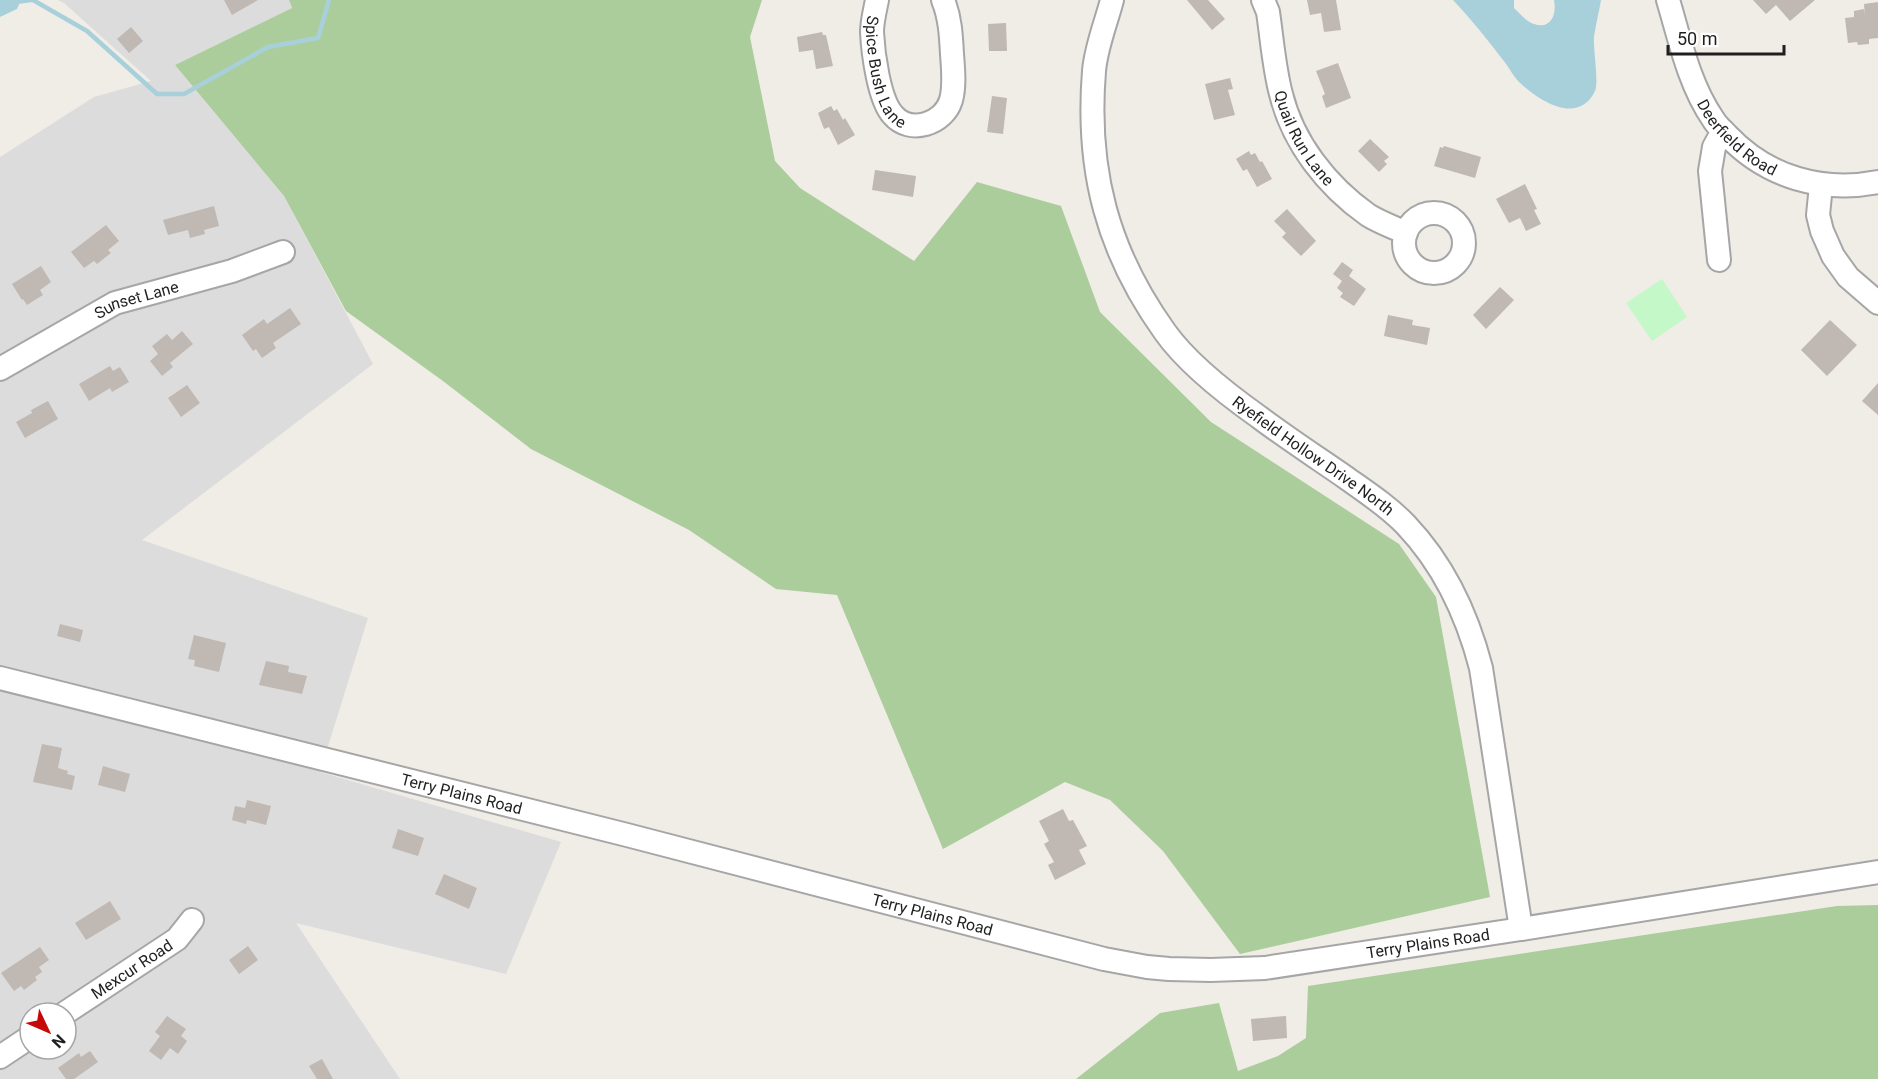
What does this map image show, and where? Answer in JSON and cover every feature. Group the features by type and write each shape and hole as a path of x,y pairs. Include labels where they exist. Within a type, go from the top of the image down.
{"street":[{"name":"Spice Bush Lane","path":"877,0 872,31 881,93 894,117 904,124 915,126 928,124 941,116 951,99 953,75 950,30 943,0"},
{"name":"Ryefield Hollow Drive North","path":"1112,0 1094,69 1092,139 1099,186 1111,231 1126,270 1166,333 1209,378 1258,417 1373,497 1404,524 1428,550 1456,595 1474,640 1481,668 1521,929"},
{"name":"Quail Run Lane","path":"1263,0 1268,12 1281,95 1292,126 1306,153 1328,181 1353,203 1370,216 1406,233"},
{"name":"Deerfield Road","path":"1668,0 1697,91 1713,121 1742,151 1772,170 1795,179 1821,185 1863,185 1878,182"},
{"path":"1719,260 1710,171 1714,147 1723,130"},
{"path":"1821,185 1818,215 1833,256 1848,277 1878,303"},
{"name":"Sunset Lane","path":"0,369 115,303 232,271 283,252"},
{"name":"Terry Plains Road","path":"0,678 615,832 1093,956 1147,967 1211,970 1265,968 1878,872"},
{"name":"Mexcur Road","path":"78,1004 177,939 192,920"},
{"path":"0,1057 18,1045"}],"shaded area":[{"path":"58,0 289,0 292,8 175,65 284,196 373,364 142,540 368,618 320,772 561,842 506,974 296,923 400,1079 0,1079 0,157 94,97 151,81"}],"green space":[{"path":"289,0 762,0 750,37 775,161 800,188 914,261 977,182 1061,206 1100,312 1211,422 1399,544 1436,597 1490,897 1240,954 1163,851 1110,800 1065,782 943,849 837,595 776,589 689,530 531,449 443,381 346,311 284,196 175,65 292,8"},
{"path":"1662,279 1687,317 1652,341 1626,303"},
{"path":"1878,905 1878,1079 1076,1079 1160,1013 1219,1003 1238,1071 1278,1056 1306,1038 1308,986 1837,906"}],"water":[{"path":"0,0 21,0 17,9 0,17"},
{"path":"1453,0 1514,0 1514,8 1523,17 1531,23 1545,25 1552,20 1555,10 1554,0 1601,0 1594,36 1595,91 1588,101 1579,107 1569,109 1558,107 1537,96 1517,80 1485,37"}],"building":[{"path":"224,0 258,0 232,15"},
{"path":"1187,0 1208,0 1225,19 1212,30"},
{"path":"1307,0 1336,0 1341,30 1324,32 1321,13 1310,15"},
{"path":"1753,0 1815,0 1790,21 1776,5 1766,14"},
{"path":"1878,2 1878,38 1869,39 1869,44 1848,43 1845,18 1854,17 1854,11 1864,9 1865,16 1864,4"},
{"path":"1006,23 1007,51 989,51 988,24"},
{"path":"131,27 143,41 129,53 117,39"},
{"path":"822,32 826,35 833,66 816,69 813,50 799,52 797,37"},
{"path":"1338,63 1351,98 1326,108 1322,96 1325,94 1316,71"},
{"path":"1230,78 1233,89 1228,90 1235,115 1214,120 1205,84"},
{"path":"992,96 1007,98 1003,134 987,132"},
{"path":"831,106 834,111 837,109 843,120 845,118 855,135 838,145 829,127 824,129 818,113"},
{"path":"1370,139 1389,157 1384,161 1387,164 1379,172 1358,151"},
{"path":"1444,146 1481,157 1475,178 1434,166 1440,147"},
{"path":"1249,151 1251,155 1255,153 1260,162 1262,161 1272,179 1257,187 1247,169 1243,171 1236,159"},
{"path":"875,170 916,176 913,197 872,190"},
{"path":"1525,184 1537,209 1534,210 1541,224 1526,231 1520,218 1509,223 1496,199"},
{"path":"214,206 219,226 204,230 205,234 190,238 188,230 168,235 163,220"},
{"path":"1287,209 1316,241 1301,256 1282,237 1286,233 1274,221"},
{"path":"106,225 119,241 108,250 111,253 97,264 94,261 84,268 71,252"},
{"path":"1342,262 1353,270 1349,276 1366,289 1354,306 1340,297 1343,293 1337,288 1342,281 1333,274"},
{"path":"41,266 51,282 40,290 43,295 27,305 12,284"},
{"path":"1500,287 1514,300 1486,329 1473,315"},
{"path":"290,308 301,324 273,343 276,348 262,358 256,349 253,351 242,335 264,319 267,324"},
{"path":"1388,315 1413,320 1412,325 1430,328 1427,345 1384,336"},
{"path":"1830,320 1857,345 1827,376 1801,350"},
{"path":"182,331 193,344 170,363 173,367 162,376 150,361 158,354 152,346 167,334 172,340"},
{"path":"110,366 113,371 120,367 129,382 112,392 110,388 89,401 79,384"},
{"path":"1878,383 1878,415 1862,401"},
{"path":"187,385 200,403 181,417 168,398"},
{"path":"48,401 58,419 25,438 16,422 32,413 31,410"},
{"path":"60,624 83,630 80,642 57,636"},
{"path":"194,635 226,643 219,672 194,666 195,660 188,659"},
{"path":"266,661 289,666 288,672 307,676 302,694 259,685"},
{"path":"42,744 62,748 58,768 75,776 72,790 33,782"},
{"path":"103,766 130,774 125,792 98,785"},
{"path":"247,800 271,806 266,825 247,820 246,824 232,820 235,806 245,808"},
{"path":"1063,809 1069,821 1073,820 1087,846 1079,850 1086,864 1055,880 1048,865 1054,862 1044,844 1049,841 1039,821"},
{"path":"398,829 424,838 418,856 392,848"},
{"path":"444,874 477,888 469,909 435,894"},
{"path":"110,901 121,919 86,940 75,923"},
{"path":"248,946 258,960 239,974 229,960"},
{"path":"40,947 49,960 39,967 42,972 35,977 37,980 24,990 21,986 14,991 1,973"},
{"path":"167,1016 186,1029 181,1036 187,1041 178,1054 170,1048 161,1060 149,1051 160,1036 155,1032"},
{"path":"1286,1016 1287,1038 1253,1041 1251,1019"},
{"path":"90,1051 98,1062 74,1079 66,1079 58,1068 68,1061 78,1061 79,1053 81,1057"},
{"path":"322,1059 333,1079 317,1079 309,1066"}],"waterway":[{"path":"16,2 31,0"},
{"path":"33,0 87,31 157,94 184,94 268,47 318,38 329,0"}]}
